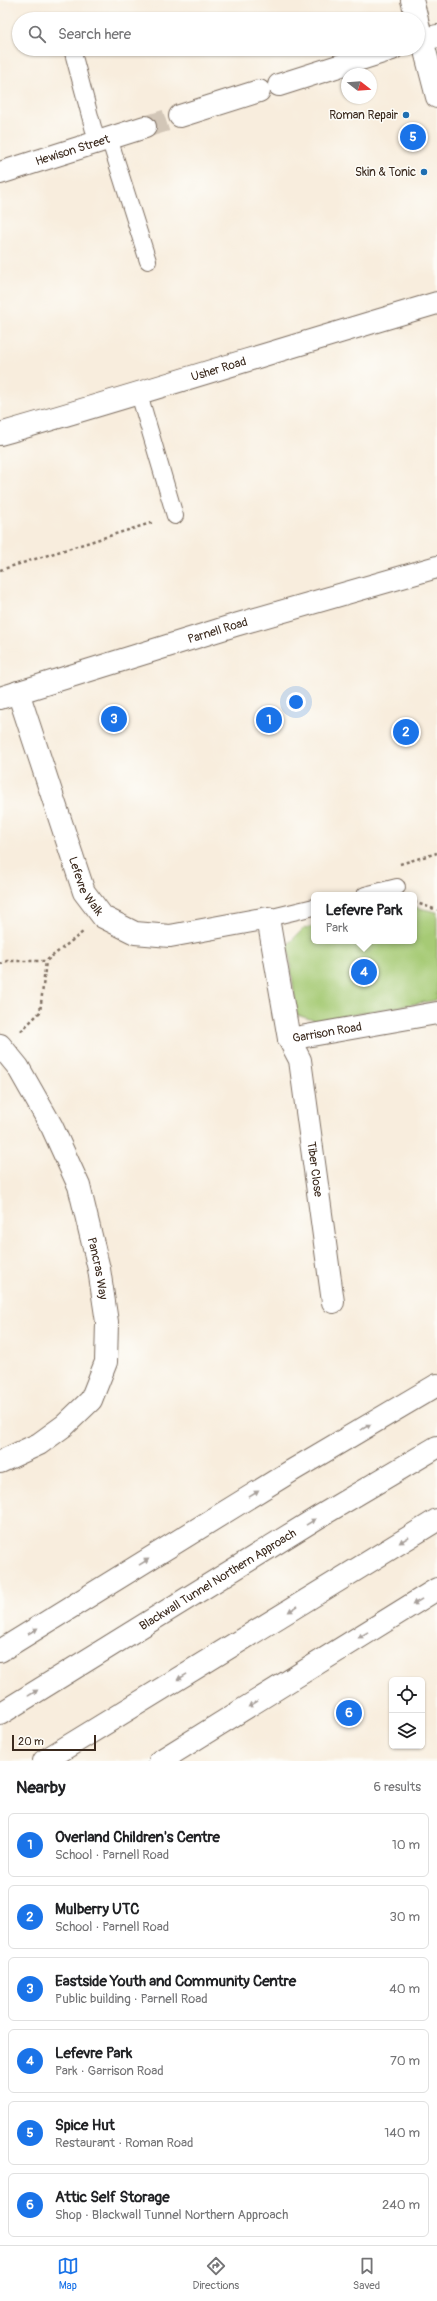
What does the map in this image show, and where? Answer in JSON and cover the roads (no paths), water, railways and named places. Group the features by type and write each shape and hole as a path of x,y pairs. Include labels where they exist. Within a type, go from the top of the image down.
{"main road":[{"path":"412,0 416,12"},
{"path":"425,45 437,97"},
{"path":"180,116 370,56"},
{"name":"Hewison Street","path":"0,173 145,127"},
{"name":"Usher Road","path":"0,434 139,394 258,356 437,303"},
{"name":"Parnell Road","path":"9,695 437,567"},
{"name":"Lefevre Walk","path":"9,695 84,892 103,917 135,933 170,936 268,918"},
{"name":"Garrison Road","path":"268,918 289,1038 437,1013"},
{"name":"Tiber Close","path":"289,1038 300,1060 333,1302"},
{"name":"Pancras Way","path":"0,1045 18,1067 52,1127 79,1186 99,1269 107,1322 106,1362 91,1400 65,1425 39,1444 0,1462"},
{"path":"0,1651 293,1470 437,1385"},
{"name":"Blackwall Tunnel Northern Approach","path":"0,1714 317,1518 437,1447"},
{"path":"44,1761 437,1520"},
{"path":"160,1761 437,1589"}],"lane":[{"path":"74,56 103,140 148,261"},
{"path":"139,394 175,516"},
{"path":"377,892 397,887"},
{"path":"268,918 311,908"}],"tunnel":[{"path":"145,127 180,116"}],"place":[{"name":"Roman Repair","path":"406,115"},
{"name":"Spice Hut","path":"413,137"},
{"name":"Skin & Tonic","path":"424,172"},
{"name":"Eastside Youth and Community Centre","path":"114,719"},
{"name":"Overland Children's Centre","path":"269,720"},
{"name":"Mulberry UTC","path":"406,732"},
{"name":"Lefevre Park","path":"364,972"},
{"name":"Attic Self Storage","path":"349,1713"}]}
